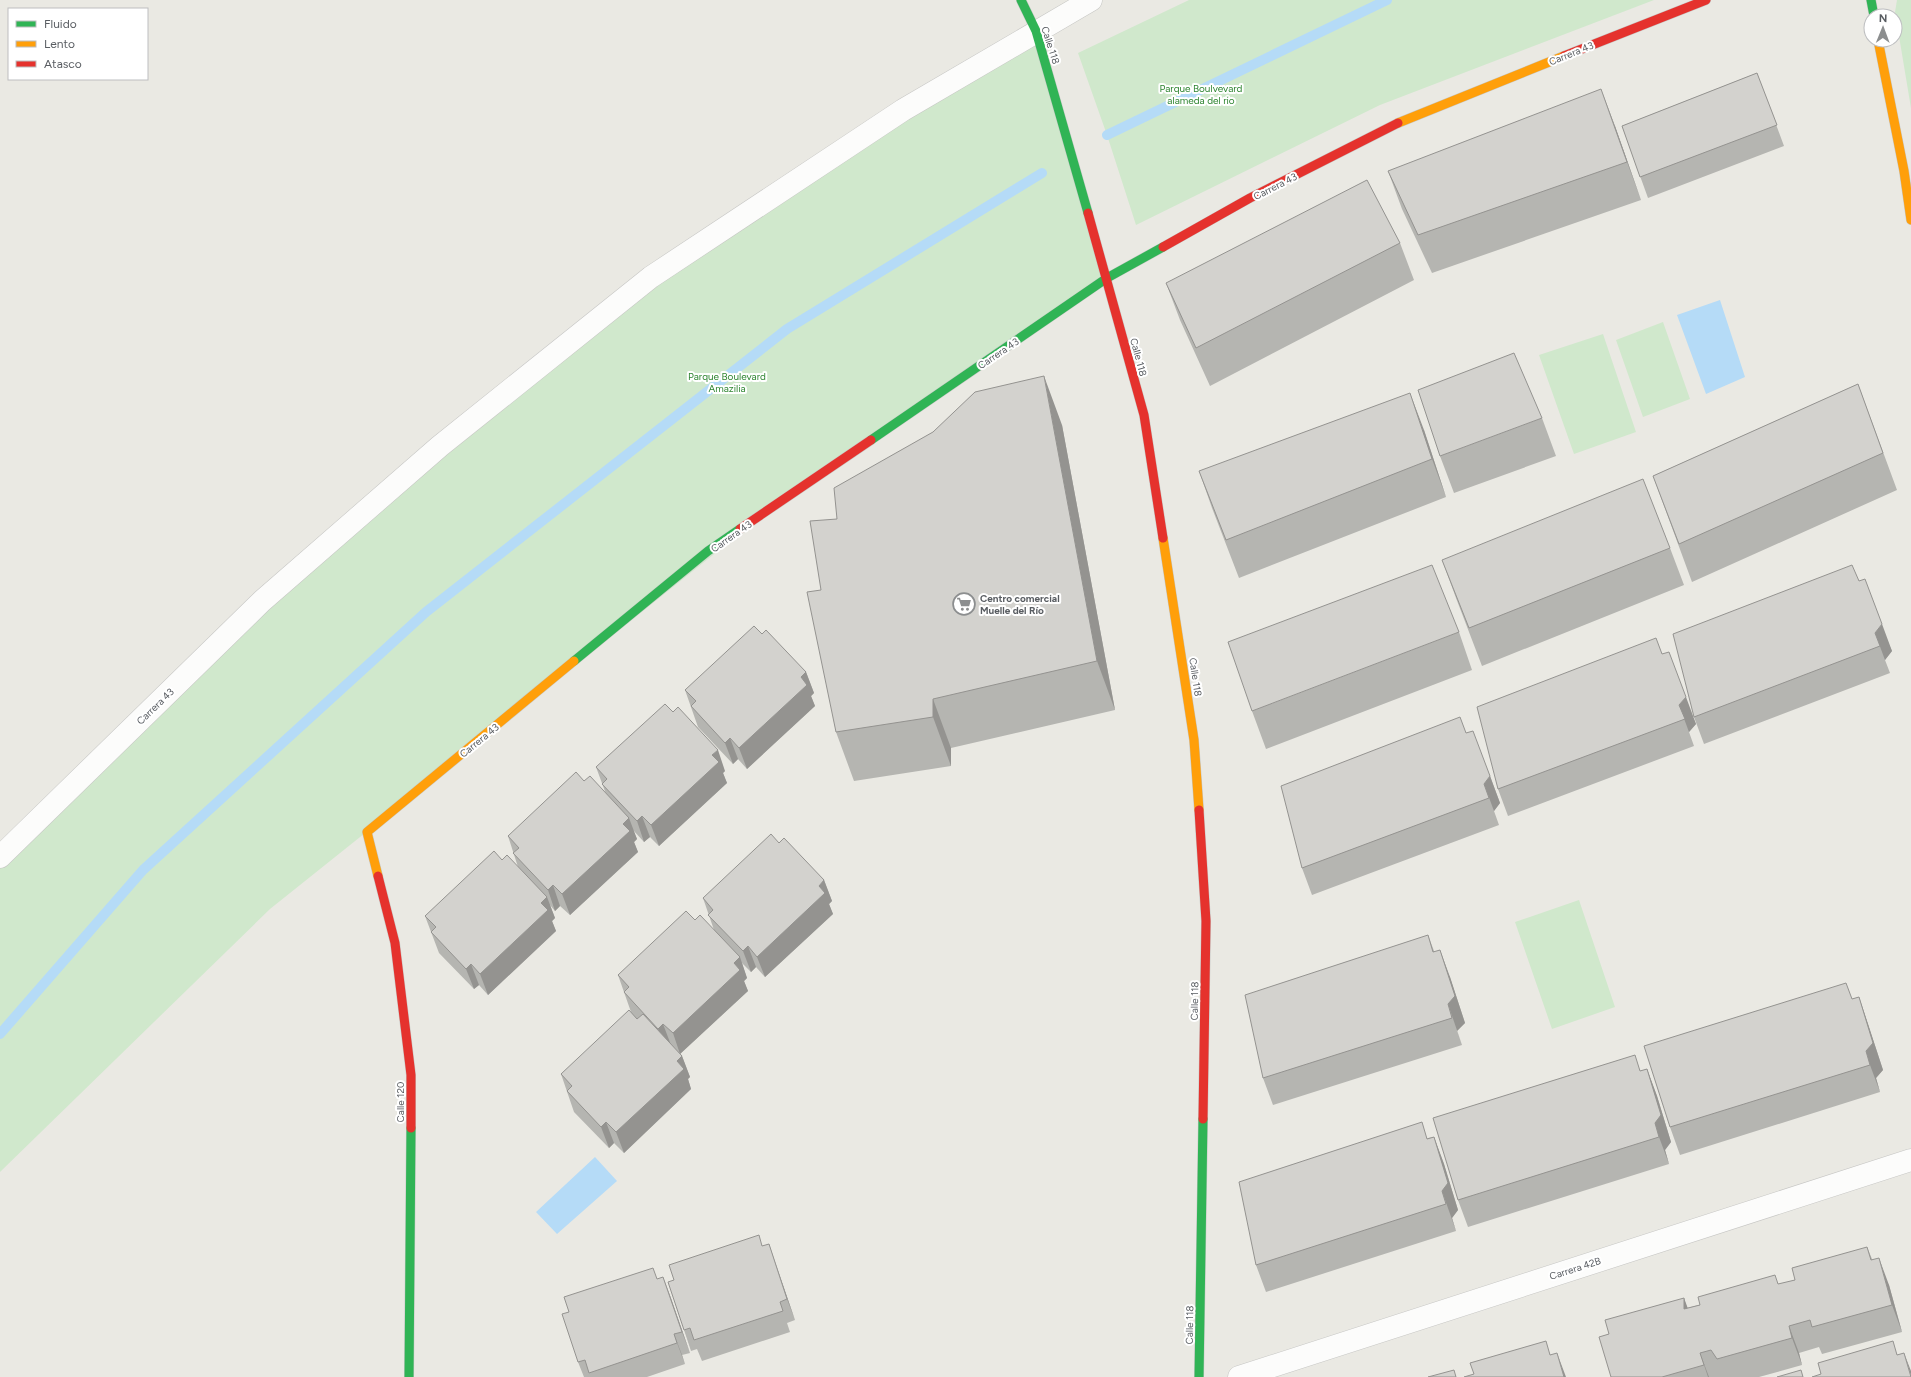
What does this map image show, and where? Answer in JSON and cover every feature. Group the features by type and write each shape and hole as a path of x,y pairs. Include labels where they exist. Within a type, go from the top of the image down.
{"street":[{"name":"Calle 118","path":"1021,0 1036,31 1107,278 1144,415 1194,740 1206,921 1199,1377"},
{"name":"Carrera 43","path":"0,857 262,601 440,446 651,277 902,110 1091,0"},
{"name":"Carrera 43","path":"367,832 708,551 1107,278 1250,198 1389,127 1684,7 1706,0"},
{"path":"1880,48 1904,171 1911,220"},
{"name":"Calle 120","path":"367,832 395,944 411,1075 409,1377"},
{"name":"Carrera 42B","path":"1239,1377 1911,1160"}],"green space":[{"name":"Parque Boulvevard alameda del rio","path":"1189,0 1654,0 1380,105 1136,225 1107,135 1078,53"},
{"path":"1897,0 1911,0 1911,108 1901,48 1903,48 1903,8 1896,8"},
{"name":"Parque Boulevard Amazilia","path":"1036,31 1107,278 778,503 270,909 0,1172 0,857 262,601 651,277"},
{"path":"1663,322 1690,399 1643,417 1616,340"},
{"path":"1603,334 1636,432 1574,454 1539,355"},
{"path":"1579,900 1615,1007 1552,1029 1515,922"}],"water":[{"path":"1720,300 1745,377 1706,394 1677,315"},
{"path":"595,1157 617,1181 557,1234 536,1212"}],"building":[{"path":"1757,73 1777,125 1640,177 1622,126"},
{"path":"1601,89 1627,162 1418,235 1388,171"},
{"path":"1367,180 1400,243 1196,348 1166,283"},
{"path":"1514,353 1542,418 1440,456 1418,390"},
{"name":"Centro comercial Muelle del Río","path":"1044,376 1097,661 933,699 933,717 836,732 807,592 821,590 810,521 837,519 834,488 933,432 975,392"},
{"path":"1858,384 1883,453 1679,544 1653,476"},
{"path":"1410,393 1432,459 1226,540 1199,471"},
{"path":"1643,479 1670,548 1469,628 1442,560"},
{"path":"1432,565 1459,632 1252,711 1228,642"},
{"path":"1852,565 1859,581 1865,579 1882,624 1875,633 1880,646 1694,717 1673,634"},
{"path":"754,626 762,634 766,630 806,672 801,677 807,685 739,748 730,738 725,743 691,706 696,701 685,690"},
{"path":"1656,638 1662,654 1669,652 1686,697 1679,705 1685,719 1498,789 1477,707"},
{"path":"665,704 673,712 678,707 718,750 712,755 719,762 651,825 642,816 637,821 602,784 607,779 596,767"},
{"path":"1460,717 1466,733 1473,731 1490,776 1484,784 1489,798 1302,868 1281,786"},
{"path":"576,772 584,781 590,776 629,818 623,824 630,831 562,894 553,885 548,890 513,853 519,848 508,836"},
{"path":"771,834 779,843 784,838 824,880 819,886 825,893 757,957 748,946 743,951 708,915 713,910 703,898"},
{"path":"494,851 502,860 507,855 547,897 541,903 548,910 480,974 471,964 466,969 431,932 436,927 425,916"},
{"path":"686,911 695,920 700,915 740,957 734,963 740,970 673,1033 663,1024 658,1029 624,992 629,987 618,975"},
{"path":"1428,935 1433,952 1440,950 1455,996 1448,1004 1452,1018 1263,1078 1245,995"},
{"path":"1846,983 1852,999 1859,997 1873,1043 1866,1051 1870,1065 1670,1127 1644,1046"},
{"path":"629,1010 637,1019 643,1014 682,1056 677,1061 684,1069 616,1132 606,1122 601,1127 567,1091 572,1086 561,1074"},
{"path":"1635,1055 1640,1071 1647,1069 1661,1115 1655,1123 1659,1137 1458,1200 1433,1118"},
{"path":"1422,1122 1427,1139 1434,1137 1448,1183 1442,1191 1446,1204 1256,1265 1239,1182"},
{"path":"759,1235 762,1246 769,1244 787,1299 780,1302 783,1311 694,1340 690,1328 684,1330 668,1282 674,1280 669,1265"},
{"path":"1867,1247 1871,1260 1879,1258 1892,1305 1812,1327 1810,1320 1789,1326 1792,1338 1717,1359 1711,1350 1700,1353 1704,1365 1662,1377 1611,1377 1599,1337 1609,1334 1605,1320 1684,1298 1684,1309 1700,1305 1698,1297 1775,1275 1778,1284 1795,1280 1792,1268"},
{"path":"653,1268 657,1279 663,1277 682,1332 674,1334 677,1343 589,1373 585,1360 578,1362 562,1314 569,1312 564,1297"},
{"path":"1546,1341 1550,1355 1557,1353 1564,1377 1464,1377 1474,1374 1470,1363"},
{"path":"1893,1341 1897,1355 1904,1353 1911,1377 1812,1377 1821,1374 1818,1363"},
{"path":"1454,1370 1456,1377 1428,1377"},
{"path":"1801,1370 1803,1377 1777,1377"}],"waterway":[{"path":"1107,135 1387,0"},
{"path":"0,1034 143,870 426,612 787,329 1042,173"}],"traffic: fast":[{"path":"1021,0 1036,31 1088,213"},
{"path":"1871,0 1872,8"},
{"path":"871,440 1107,278 1163,247"},
{"path":"574,661 708,551 740,529"},
{"path":"1199,1377 1203,1119"},
{"path":"409,1377 411,1128"}],"traffic: slow":[{"path":"1880,48 1904,171 1911,220"},
{"path":"1398,123 1564,56"},
{"path":"1163,538 1194,740 1199,810"},
{"path":"378,876 367,832 574,661"}],"traffic: jam":[{"path":"1564,56 1706,0"},
{"path":"1163,247 1250,198 1398,123"},
{"path":"1088,213 1144,415 1163,538"},
{"path":"740,529 871,440"},
{"path":"1199,810 1206,921 1203,1119"},
{"path":"378,876 395,943 411,1075 411,1128"}],"place":[{"name":"Centro comercial Muelle del Río","path":"964,604"}]}
